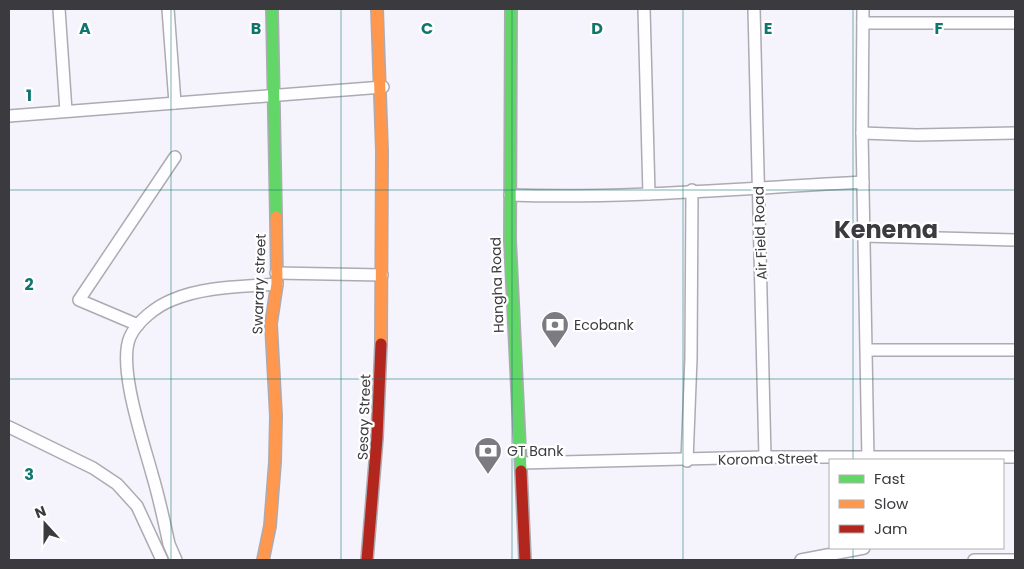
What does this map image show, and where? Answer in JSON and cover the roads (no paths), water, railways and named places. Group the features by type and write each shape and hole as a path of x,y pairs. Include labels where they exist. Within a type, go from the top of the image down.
{"main road":[{"name":"Swarary street","path":"263,560 270,526 275,462 276,416 271,324 276,279 275,96 272,9"},
{"name":"Sesay Street","path":"367,560 379,433 382,275 383,87 377,9"},
{"name":"Hangha Road","path":"511,9 513,82 510,195 514,362 525,560"}],"street":[{"path":"59,9 66,111"},
{"path":"168,9 175,103"},
{"path":"644,9 649,194"},
{"name":"Air Field Road","path":"754,9 765,457"},
{"path":"862,9 862,182 868,459"},
{"path":"863,23 1015,23"},
{"path":"9,116 383,87"},
{"path":"862,133 917,135 1015,134"},
{"path":"138,325 79,300 175,157"},
{"path":"510,195 573,197 862,182"},
{"path":"687,461 691,358 692,190"},
{"path":"864,236 1015,240"},
{"path":"176,560 169,544 163,515 132,406 128,373 129,337 138,325 152,312 171,300 191,294 276,279 382,275"},
{"path":"867,350 1015,350"},
{"path":"9,426 104,475 127,494 146,523 162,560"},
{"name":"Koroma Street","path":"521,463 687,461 765,457 834,459"},
{"name":"Koroma Street","path":"942,459 1015,458"},
{"path":"146,523 163,515"},
{"path":"801,560 860,549"},
{"path":"974,560 1015,560"}],"place":[{"name":"Ecobank","path":"555,349"},
{"name":"GT Bank","path":"488,475"}],"district":[{"name":"Kenema","path":"886,230"}]}
